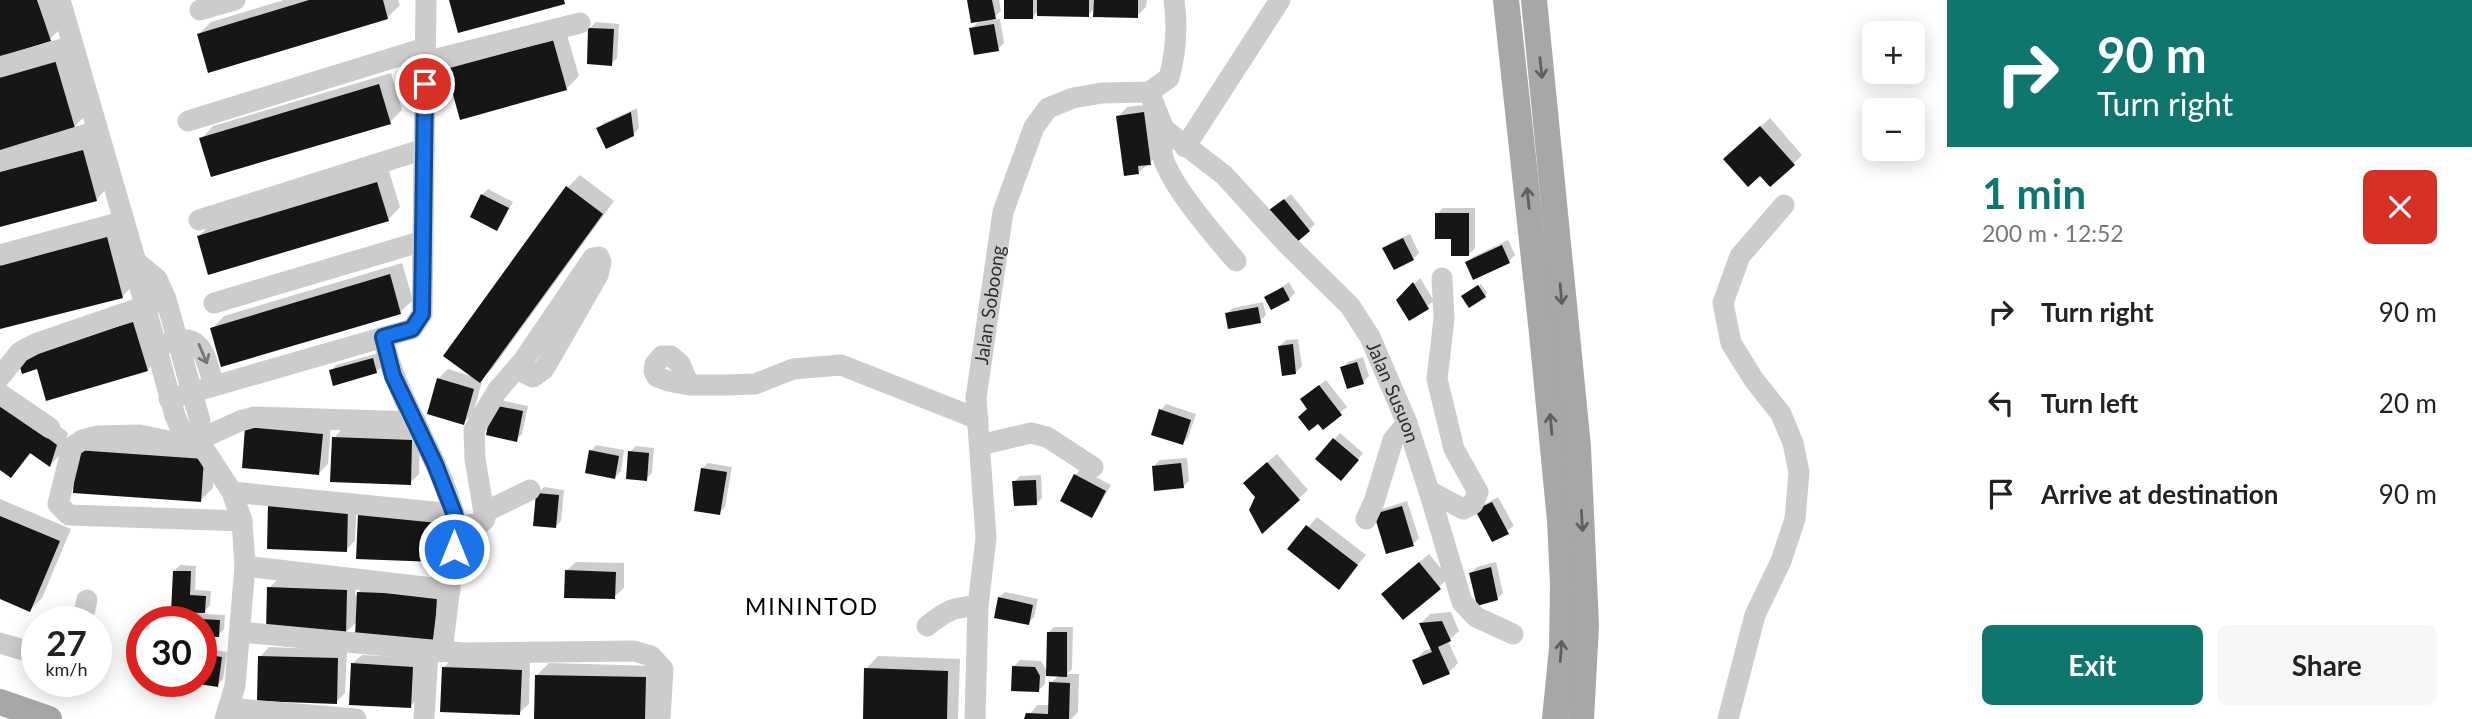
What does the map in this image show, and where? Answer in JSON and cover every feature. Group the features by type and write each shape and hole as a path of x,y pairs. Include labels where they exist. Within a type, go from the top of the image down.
{"main road":[{"path":"1506,0 1560,522 1562,635 1555,719"},
{"path":"1534,0 1578,447 1587,626 1581,719"},
{"path":"0,702 48,719"}],"street":[{"path":"60,0 122,222 136,262 157,279 156,348 169,399 182,432 198,440 232,492 242,520 245,566 234,716 356,719"},
{"path":"200,10 235,0"},
{"path":"169,399 412,329 422,314 426,0"},
{"path":"1149,92 1169,78 1175,57 1177,21 1174,0"},
{"path":"1185,147 1280,0"},
{"path":"188,121 425,55 580,23"},
{"path":"0,67 73,46"},
{"name":"Jalan Susuon","path":"1149,92 1164,129 1224,175 1287,244 1350,306 1370,337 1407,423 1429,491 1463,509 1474,504 1478,492 1454,449 1437,379 1444,319 1442,278"},
{"name":"Jalan Soboong","path":"975,719 978,606 986,538 976,398 1003,212 1034,127 1048,108 1073,98 1102,93 1149,92"},
{"path":"1164,129 1161,153 1169,170 1191,207 1236,261"},
{"path":"0,161 97,131"},
{"path":"199,219 424,149"},
{"path":"1728,719 1755,615 1781,561 1795,519 1799,472 1793,443 1781,414 1754,380 1731,343 1723,303 1740,256 1784,205"},
{"path":"0,255 122,222"},
{"path":"214,303 423,241"},
{"path":"232,492 455,521 482,522 485,512 475,459 474,430 497,391 523,361 593,258 599,257 601,262 598,275 544,369 533,377 523,372 523,361"},
{"path":"156,303 178,340 200,421 198,440"},
{"path":"0,377 20,352 35,344 156,303"},
{"path":"383,337 393,376 416,422 455,521 450,590 435,652 424,719"},
{"path":"156,348 178,340 192,341 200,345 214,385"},
{"path":"689,385 755,384 793,369 841,365 978,419"},
{"path":"0,394 50,429"},
{"path":"242,520 69,515 58,504 72,447 82,440 98,436 140,435 187,445 255,417 416,422"},
{"path":"1366,519 1374,502 1390,447 1407,423"},
{"path":"980,444 1031,433 1047,437 1093,467"},
{"path":"485,512 530,490"},
{"path":"1429,491 1456,611 1513,634"},
{"path":"245,566 450,590"},
{"path":"85,606 86,600"},
{"path":"927,626 954,607 978,606"},
{"path":"240,632 435,652 634,651 651,656 663,669 660,719"},
{"path":"0,643 21,649"}],"building":[{"path":"0,0 37,0 51,41 0,57"},
{"path":"309,0 383,0 388,19 208,73 197,34"},
{"path":"449,0 564,0 565,4 458,33"},
{"path":"967,0 992,0 996,19 971,23"},
{"path":"1004,0 1033,0 1033,19 1004,19"},
{"path":"1037,0 1089,0 1089,17 1037,16"},
{"path":"1094,0 1138,0 1138,18 1093,17"},
{"path":"994,24 999,51 974,55 969,28"},
{"path":"588,28 614,29 612,66 587,64"},
{"path":"553,40 567,90 460,120 446,69"},
{"path":"55,60 75,128 0,151 0,76"},
{"path":"379,84 391,124 211,177 199,138"},
{"path":"631,112 634,136 606,149 596,128"},
{"path":"1144,112 1151,165 1138,166 1139,174 1124,176 1116,116"},
{"path":"1760,126 1795,165 1770,187 1760,176 1748,187 1723,159"},
{"path":"83,150 97,201 0,227 0,172"},
{"path":"377,182 389,221 208,275 197,236"},
{"path":"566,186 603,214 480,383 443,356"},
{"path":"481,194 509,208 497,231 470,217"},
{"path":"1284,199 1310,231 1296,243 1269,210"},
{"path":"1435,213 1469,213 1469,256 1451,256 1451,239 1435,239"},
{"path":"105,229 123,298 0,329 0,256"},
{"path":"1403,238 1414,260 1394,270 1382,248"},
{"path":"1502,245 1510,263 1473,280 1465,262"},
{"path":"390,274 401,314 221,367 210,328"},
{"path":"1413,282 1429,309 1409,321 1396,300"},
{"path":"1478,285 1486,297 1469,308 1461,296"},
{"path":"1283,287 1290,300 1271,310 1264,297"},
{"path":"1258,307 1261,323 1228,329 1225,313"},
{"path":"133,322 148,371 46,401 37,369 22,374 17,357"},
{"path":"1293,344 1296,374 1282,376 1278,346"},
{"path":"373,358 377,373 333,386 329,370"},
{"path":"1357,362 1364,384 1347,389 1340,367"},
{"path":"437,378 474,389 464,425 427,414"},
{"path":"1319,385 1342,415 1323,430 1318,424 1309,431 1298,417 1307,409 1300,399"},
{"path":"0,402 57,445 50,467 30,453 11,478 0,470"},
{"path":"492,405 523,411 517,442 486,435"},
{"path":"1159,409 1191,420 1183,445 1151,435"},
{"path":"245,427 323,434 319,475 242,468"},
{"path":"332,437 412,440 411,485 330,482"},
{"path":"1333,438 1359,460 1341,481 1315,459"},
{"path":"76,450 204,459 201,502 73,493"},
{"path":"589,450 619,456 615,479 585,473"},
{"path":"628,451 649,453 647,481 626,479"},
{"path":"1267,462 1300,500 1262,534 1249,510 1255,497 1243,483"},
{"path":"1181,463 1184,488 1154,491 1152,466"},
{"path":"701,468 727,472 720,515 694,511"},
{"path":"1074,474 1106,491 1092,518 1060,501"},
{"path":"1036,480 1037,505 1014,506 1012,481"},
{"path":"536,493 559,495 556,528 533,526"},
{"path":"1492,502 1509,534 1492,542 1475,510"},
{"path":"268,504 348,507 347,552 267,549"},
{"path":"1402,506 1414,546 1386,554 1374,514"},
{"path":"358,514 438,517 437,562 356,559"},
{"path":"0,516 60,541 33,606 21,608 0,599"},
{"path":"1306,525 1358,565 1339,590 1287,549"},
{"path":"1419,562 1441,589 1403,620 1381,594"},
{"path":"1491,567 1498,600 1477,606 1469,573"},
{"path":"565,570 616,572 615,599 564,598"},
{"path":"173,571 191,571 190,595 206,596 205,606 171,606"},
{"path":"267,587 347,590 346,635 266,632"},
{"path":"357,592 437,595 435,640 355,637"},
{"path":"998,597 1033,605 1029,625 994,618"},
{"path":"217,620 220,620 217,637"},
{"path":"1442,621 1451,641 1438,647 1450,674 1423,685 1412,660 1432,652 1419,623"},
{"path":"1047,632 1067,632 1067,677 1046,676"},
{"path":"217,656 222,657 217,687"},
{"path":"258,656 338,658 337,704 257,701"},
{"path":"351,663 413,667 411,708 349,705"},
{"path":"1012,666 1035,667 1040,676 1039,692 1011,691"},
{"path":"442,667 522,670 520,715 440,712"},
{"path":"864,668 948,671 947,719 863,719"},
{"path":"535,675 646,677 645,719 534,719"},
{"path":"1049,682 1070,683 1069,719 1024,719 1026,713 1048,714"}],"district":[{"name":"MININTOD","path":"812,607"}],"route":[{"path":"425,84 422,314 412,329 383,337 393,376 435,464 454,513 457,528 454,549"}]}
